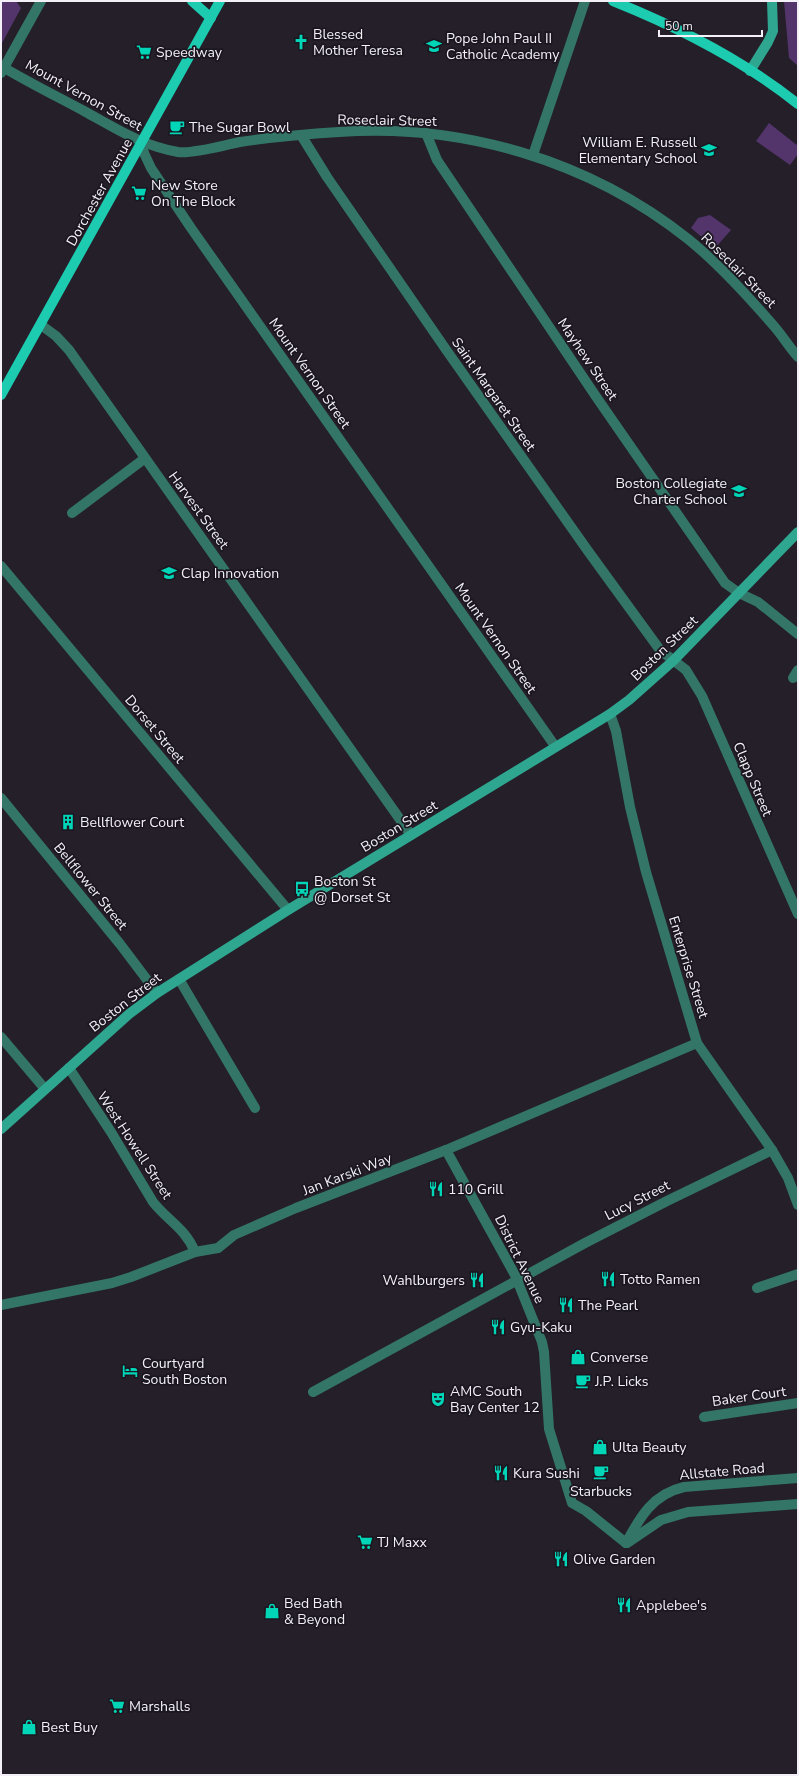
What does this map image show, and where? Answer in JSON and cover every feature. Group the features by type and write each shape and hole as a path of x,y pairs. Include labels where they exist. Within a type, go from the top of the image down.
{"main road":[{"path":"192,1 211,18"},
{"name":"Dorchester Avenue","path":"1,395 220,1"},
{"path":"613,1 680,31 750,71 798,104"},
{"path":"750,71 773,31 772,1"},
{"name":"Boston Street","path":"1,1129 129,1014 157,993 288,910 555,746 610,714 629,700 674,660 798,532"}],"street":[{"path":"2,69 41,1"},
{"path":"533,156 585,1"},
{"name":"Mount Vernon Street","path":"2,69 142,143 144,153 151,168 191,228 555,746"},
{"name":"Roseclair Street","path":"142,143 178,152 188,152 248,141 301,135 363,131 426,133 478,140 533,156 585,176 645,208 688,239 726,273 774,326 798,357"},
{"name":"Mayhew Street","path":"426,133 437,160 602,404 726,583 738,593 758,602 798,634"},
{"name":"Saint Margaret Street","path":"301,135 327,178 588,551 660,650 674,660"},
{"name":"Harvest Street","path":"41,325 56,336 69,350 411,835"},
{"path":"72,513 144,458"},
{"name":"Dorset Street","path":"1,566 288,910"},
{"name":"Clapp Street","path":"674,660 691,676 702,696 798,914"},
{"name":"Enterprise Street","path":"610,714 616,731 630,807 646,872 697,1043 772,1150 788,1178 798,1205"},
{"name":"Bellflower Street","path":"1,798 120,944 157,993"},
{"path":"179,979 256,1108"},
{"path":"1,1037 45,1089"},
{"name":"Jan Karski Way","path":"1,1305 112,1282 131,1277 195,1252 218,1248 234,1235 296,1208 446,1150 697,1043"},
{"name":"West Howell Street","path":"69,1068 111,1132 153,1202 161,1212 183,1231 190,1240 195,1252"},
{"name":"District Avenue","path":"446,1150 518,1281 544,1348 549,1429 572,1504 586,1511 626,1543"},
{"name":"Lucy Street","path":"313,1392 666,1200 772,1150"},
{"path":"757,1288 798,1274"},
{"name":"Baker Court","path":"704,1417 798,1403"},
{"name":"Allstate Road","path":"626,1543 642,1514 660,1496 673,1490 684,1487 798,1478"},
{"path":"626,1543 661,1520 688,1512 798,1504"}],"shaded area":[{"path":"1,1 16,1 21,8 1,45"},
{"path":"784,1 798,1 798,66 789,58"},
{"path":"769,123 798,146 798,154 790,165 756,141"},
{"path":"710,215 731,230 715,248 691,228 698,218"}],"place":[{"name":"Blessed Mother Teresa","path":"301,42"},
{"name":"Pope John Paul II Catholic Academy","path":"434,46"},
{"name":"Speedway","path":"144,52"},
{"name":"The Sugar Bowl","path":"177,127"},
{"name":"William E. Russell Elementary School","path":"709,150"},
{"name":"New Store On The Block","path":"139,193"},
{"name":"Boston Collegiate Charter School","path":"739,491"},
{"name":"Clap Innovation","path":"169,573"},
{"name":"Bellflower Court","path":"68,822"},
{"name":"Boston St @ Dorset St","path":"302,889"},
{"name":"110 Grill","path":"436,1189"},
{"name":"Totto Ramen","path":"608,1279"},
{"name":"Wahlburgers","path":"477,1280"},
{"name":"The Pearl","path":"566,1305"},
{"name":"Gyu-Kaku","path":"498,1327"},
{"name":"Converse","path":"578,1357"},
{"name":"Courtyard South Boston","path":"130,1371"},
{"name":"J.P. Licks","path":"583,1381"},
{"name":"AMC South Bay Center 12","path":"438,1399"},
{"name":"Ulta Beauty","path":"600,1447"},
{"name":"Starbucks","path":"601,1472"},
{"name":"Kura Sushi","path":"501,1473"},
{"name":"TJ Maxx","path":"365,1542"},
{"name":"Olive Garden","path":"561,1559"},
{"name":"Applebee's","path":"624,1605"},
{"name":"Bed Bath & Beyond","path":"272,1611"},
{"name":"Marshalls","path":"117,1706"},
{"name":"Best Buy","path":"29,1727"}]}
